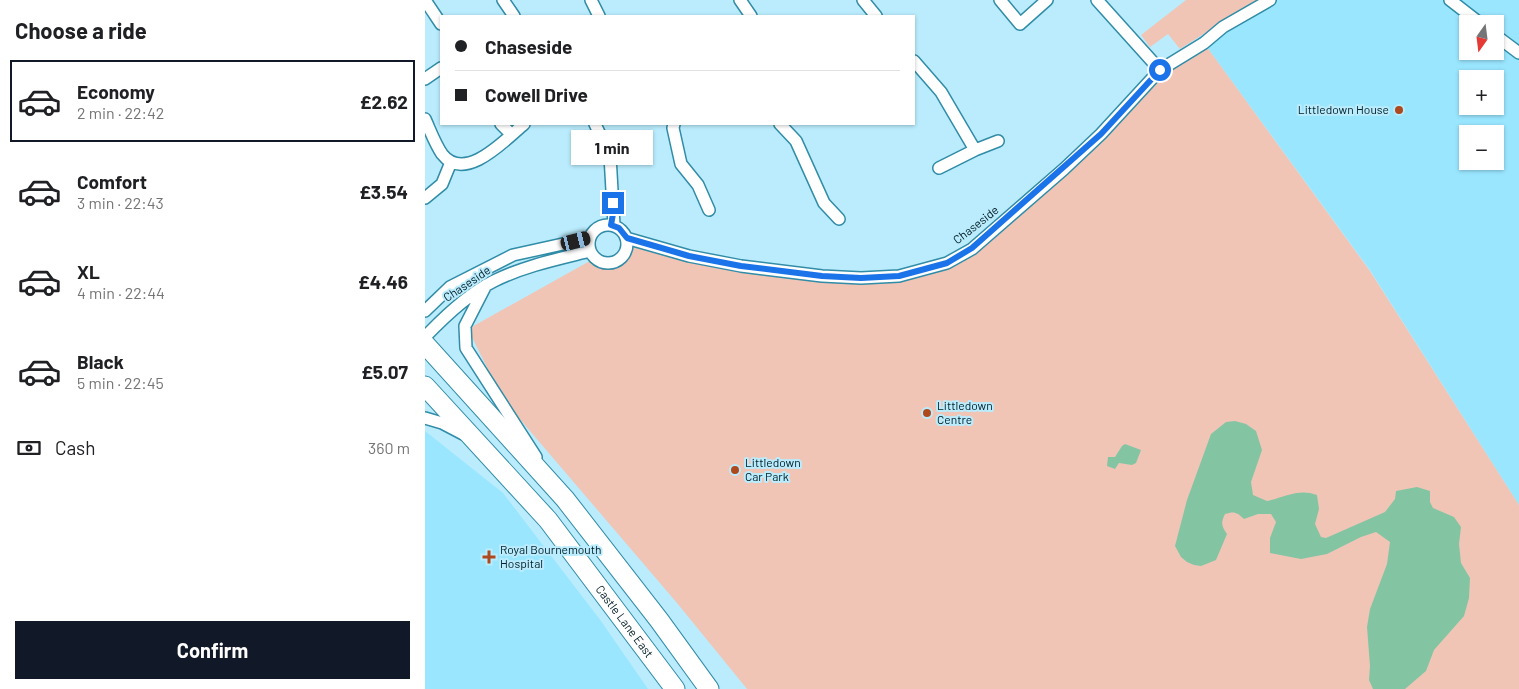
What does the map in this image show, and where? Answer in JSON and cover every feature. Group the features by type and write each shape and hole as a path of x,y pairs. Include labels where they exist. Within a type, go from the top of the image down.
{"main road":[{"path":"425,344 565,499 659,620 709,689"},
{"name":"Castle Lane East","path":"425,386 521,489 565,542 675,689"}],"street":[{"path":"425,0 440,22"},
{"path":"503,0 513,15"},
{"path":"591,0 598,15"},
{"path":"740,0 750,15"},
{"path":"863,0 875,15"},
{"path":"1000,0 1020,24 1047,0"},
{"path":"1097,0 1160,70"},
{"name":"Chaseside","path":"425,311 450,287 513,255 589,238 596,228 613,221 627,238 689,256 741,266 822,276 861,278 899,276 947,263 972,248 1064,168 1101,134 1160,70 1213,36 1223,27 1270,0"},
{"path":"1450,0 1469,15"},
{"path":"1504,42 1519,53"},
{"path":"915,62 941,92 975,150"},
{"path":"425,79 440,69"},
{"path":"425,119 442,154 451,162 465,164 479,160 523,125"},
{"path":"502,125 511,134"},
{"path":"595,125 610,156 613,221"},
{"path":"674,125 681,164 698,185 709,210"},
{"path":"781,125 796,141 824,203 839,219"},
{"path":"939,168 998,141"},
{"path":"425,198 442,184 451,162"},
{"path":"589,238 590,251 595,258 602,262 616,261 626,251 627,238"},
{"name":"Chaseside","path":"425,336 443,317 486,285 513,272 590,251"},
{"path":"486,285 465,326 466,348 565,499"},
{"path":"425,296 435,294 450,287"},
{"path":"451,373 505,408"},
{"name":"Castle Lane East","path":"425,418 442,423 475,440"}],"shaded area":[{"path":"1186,0 1257,0 1180,49 1168,34 1150,47 1141,35"},
{"path":"1255,0 1519,0 1519,505 1370,270 1204,43 1198,38"},
{"name":"Littledown Centre","path":"1204,43 1370,271 1519,505 1519,689 747,689 677,603 512,410 499,392 468,329 595,258 606,262 617,260 624,253 627,242 829,280 901,282 948,267 979,250 995,238 1103,140 1160,70"},
{"path":"1235,421 1246,424 1256,431 1262,450 1251,482 1253,495 1267,501 1304,492 1317,495 1319,509 1315,524 1321,537 1326,538 1385,512 1395,499 1396,491 1417,487 1430,491 1430,502 1433,508 1454,517 1461,527 1459,544 1461,563 1470,578 1469,598 1464,616 1434,650 1426,671 1405,689 1373,689 1369,680 1370,666 1367,627 1370,609 1387,564 1390,542 1376,532 1361,537 1327,554 1301,559 1270,553 1270,538 1276,522 1271,514 1258,514 1244,519 1235,513 1231,513 1225,514 1223,519 1222,524 1227,534 1216,560 1201,566 1187,562 1181,557 1175,546 1187,500 1211,434 1226,422"},
{"name":"Royal Bournemouth Hospital","path":"425,431 503,493 601,621 648,689 425,689"},
{"path":"1125,444 1141,450 1136,463 1132,465 1119,463 1115,469 1107,466 1108,457 1115,457"}],"place":[{"name":"Littledown House","path":"1399,110"},
{"name":"Littledown Centre","path":"927,413"},
{"name":"Littledown Car Park","path":"735,470"},
{"name":"Royal Bournemouth Hospital","path":"489,557"}],"route":[{"path":"613,203 611,225 624,232 627,238 689,256 741,266 822,276 861,278 899,276 947,263 972,248 1101,134 1160,70"}]}
